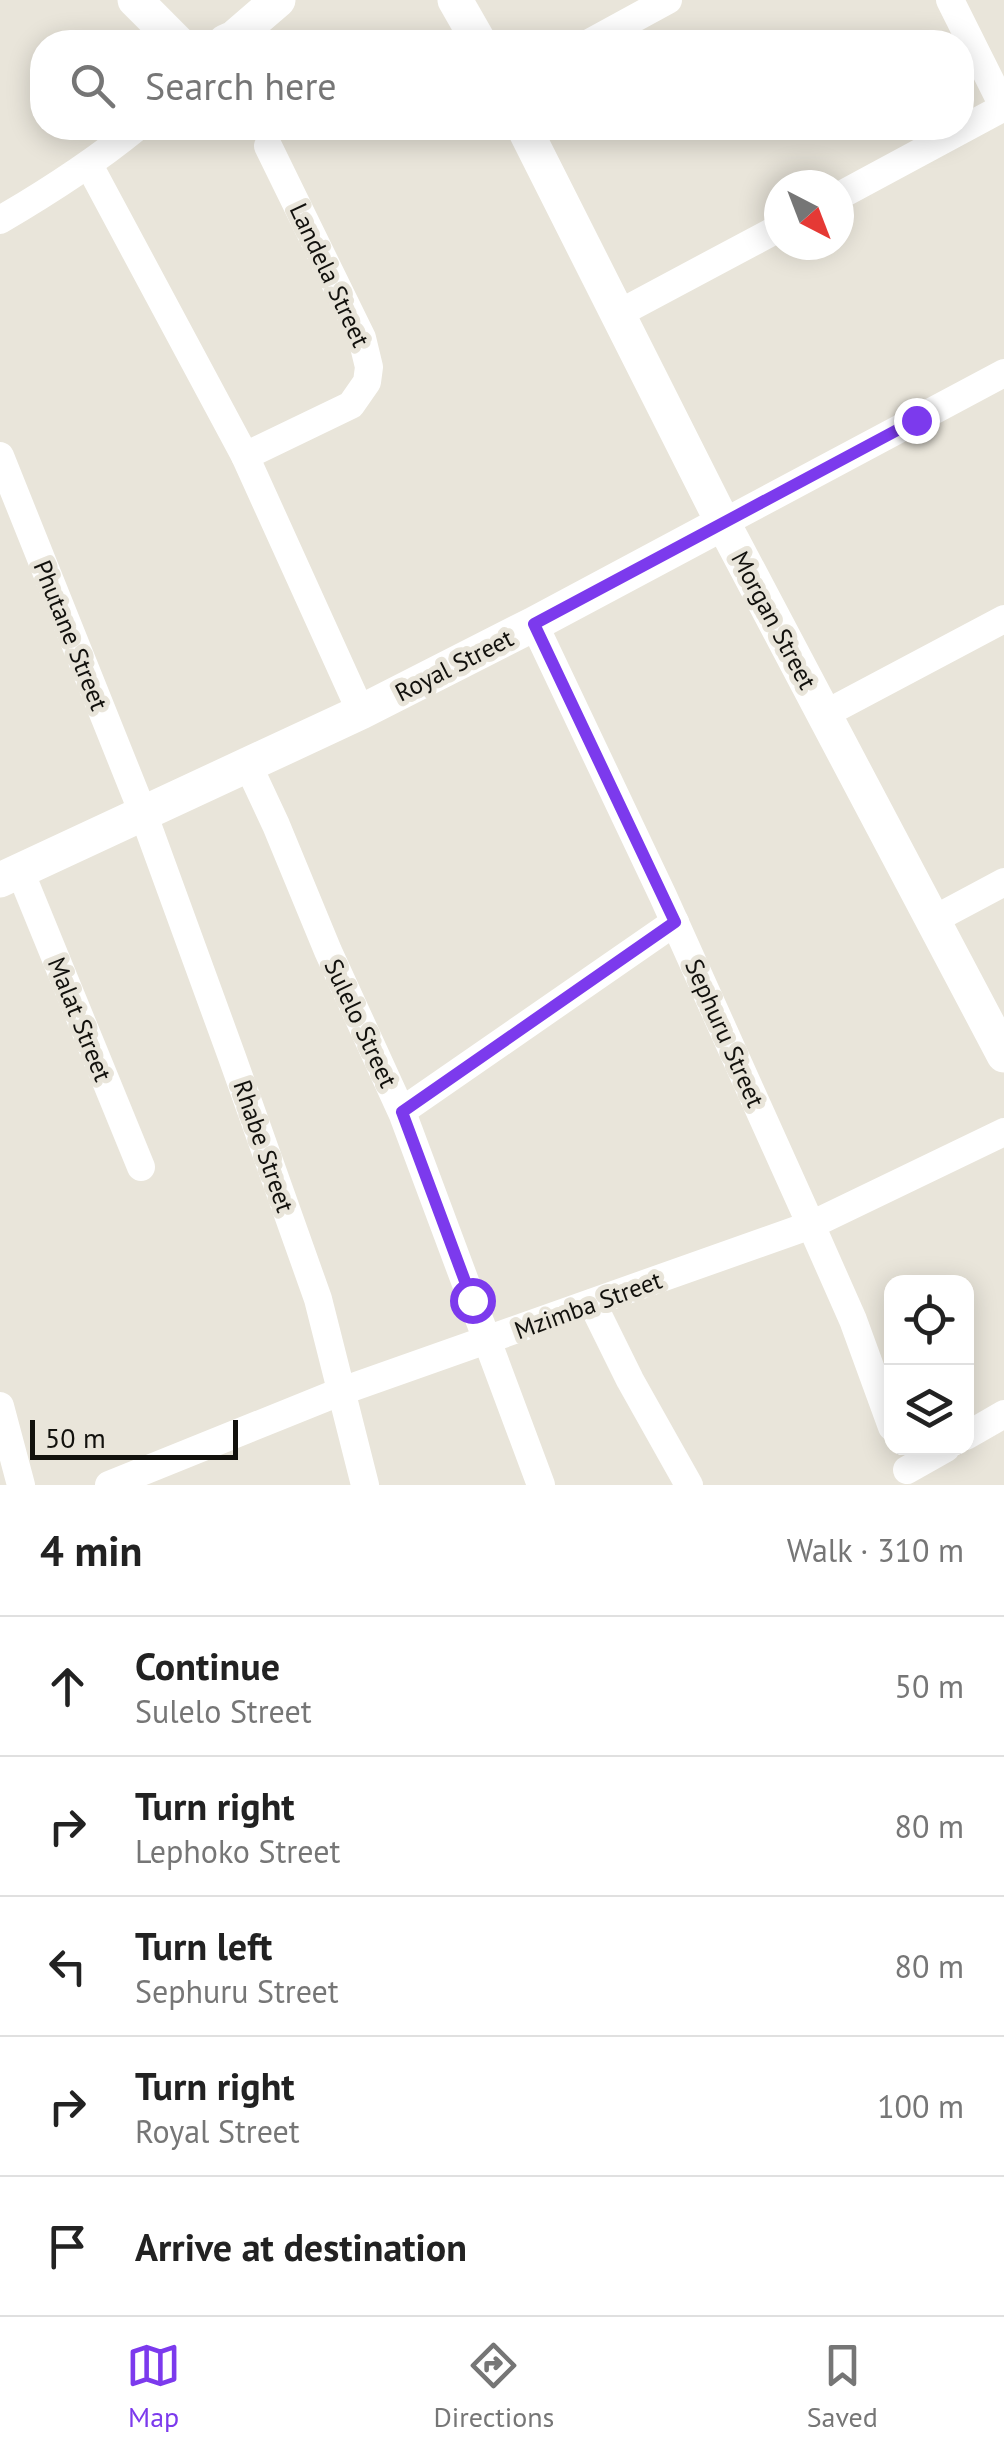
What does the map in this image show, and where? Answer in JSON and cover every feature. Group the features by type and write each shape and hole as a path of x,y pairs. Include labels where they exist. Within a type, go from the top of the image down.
{"street":[{"path":"135,0 165,30"},
{"path":"243,30 278,0"},
{"path":"456,0 472,30"},
{"path":"613,30 668,0"},
{"path":"950,0 965,30"},
{"path":"974,48 1004,107 974,123"},
{"path":"0,220 56,188 121,140"},
{"name":"Morgan Street","path":"530,140 722,524 1004,1056"},
{"path":"854,188 943,140"},
{"name":"Landela Street","path":"245,456 351,405 367,382 369,368 362,338 268,146"},
{"path":"89,165 245,456 360,712"},
{"path":"618,314 764,236"},
{"name":"Royal Street","path":"10,876 360,712 534,624 1004,373"},
{"name":"Phutane Street","path":"0,456 143,813"},
{"path":"825,714 1004,619"},
{"name":"Sephuru Street","path":"534,624 675,922 811,1225 884,1406"},
{"name":"Sulelo Street","path":"248,765 402,1112 541,1485"},
{"name":"Rhabe Street","path":"143,813 318,1299 365,1485"},
{"name":"Malat Street","path":"10,876 141,1167"},
{"path":"933,920 1004,882"},
{"path":"402,1112 675,922"},
{"name":"Mzimba Street","path":"109,1485 342,1392 811,1225 1004,1132"},
{"path":"592,1302 630,1380 690,1485"},
{"path":"0,1406 22,1485"},
{"path":"974,1431 1004,1414"},
{"path":"906,1468 932,1455"}],"route":[{"path":"472,1300 402,1112 675,922 534,624 916,420"}]}
